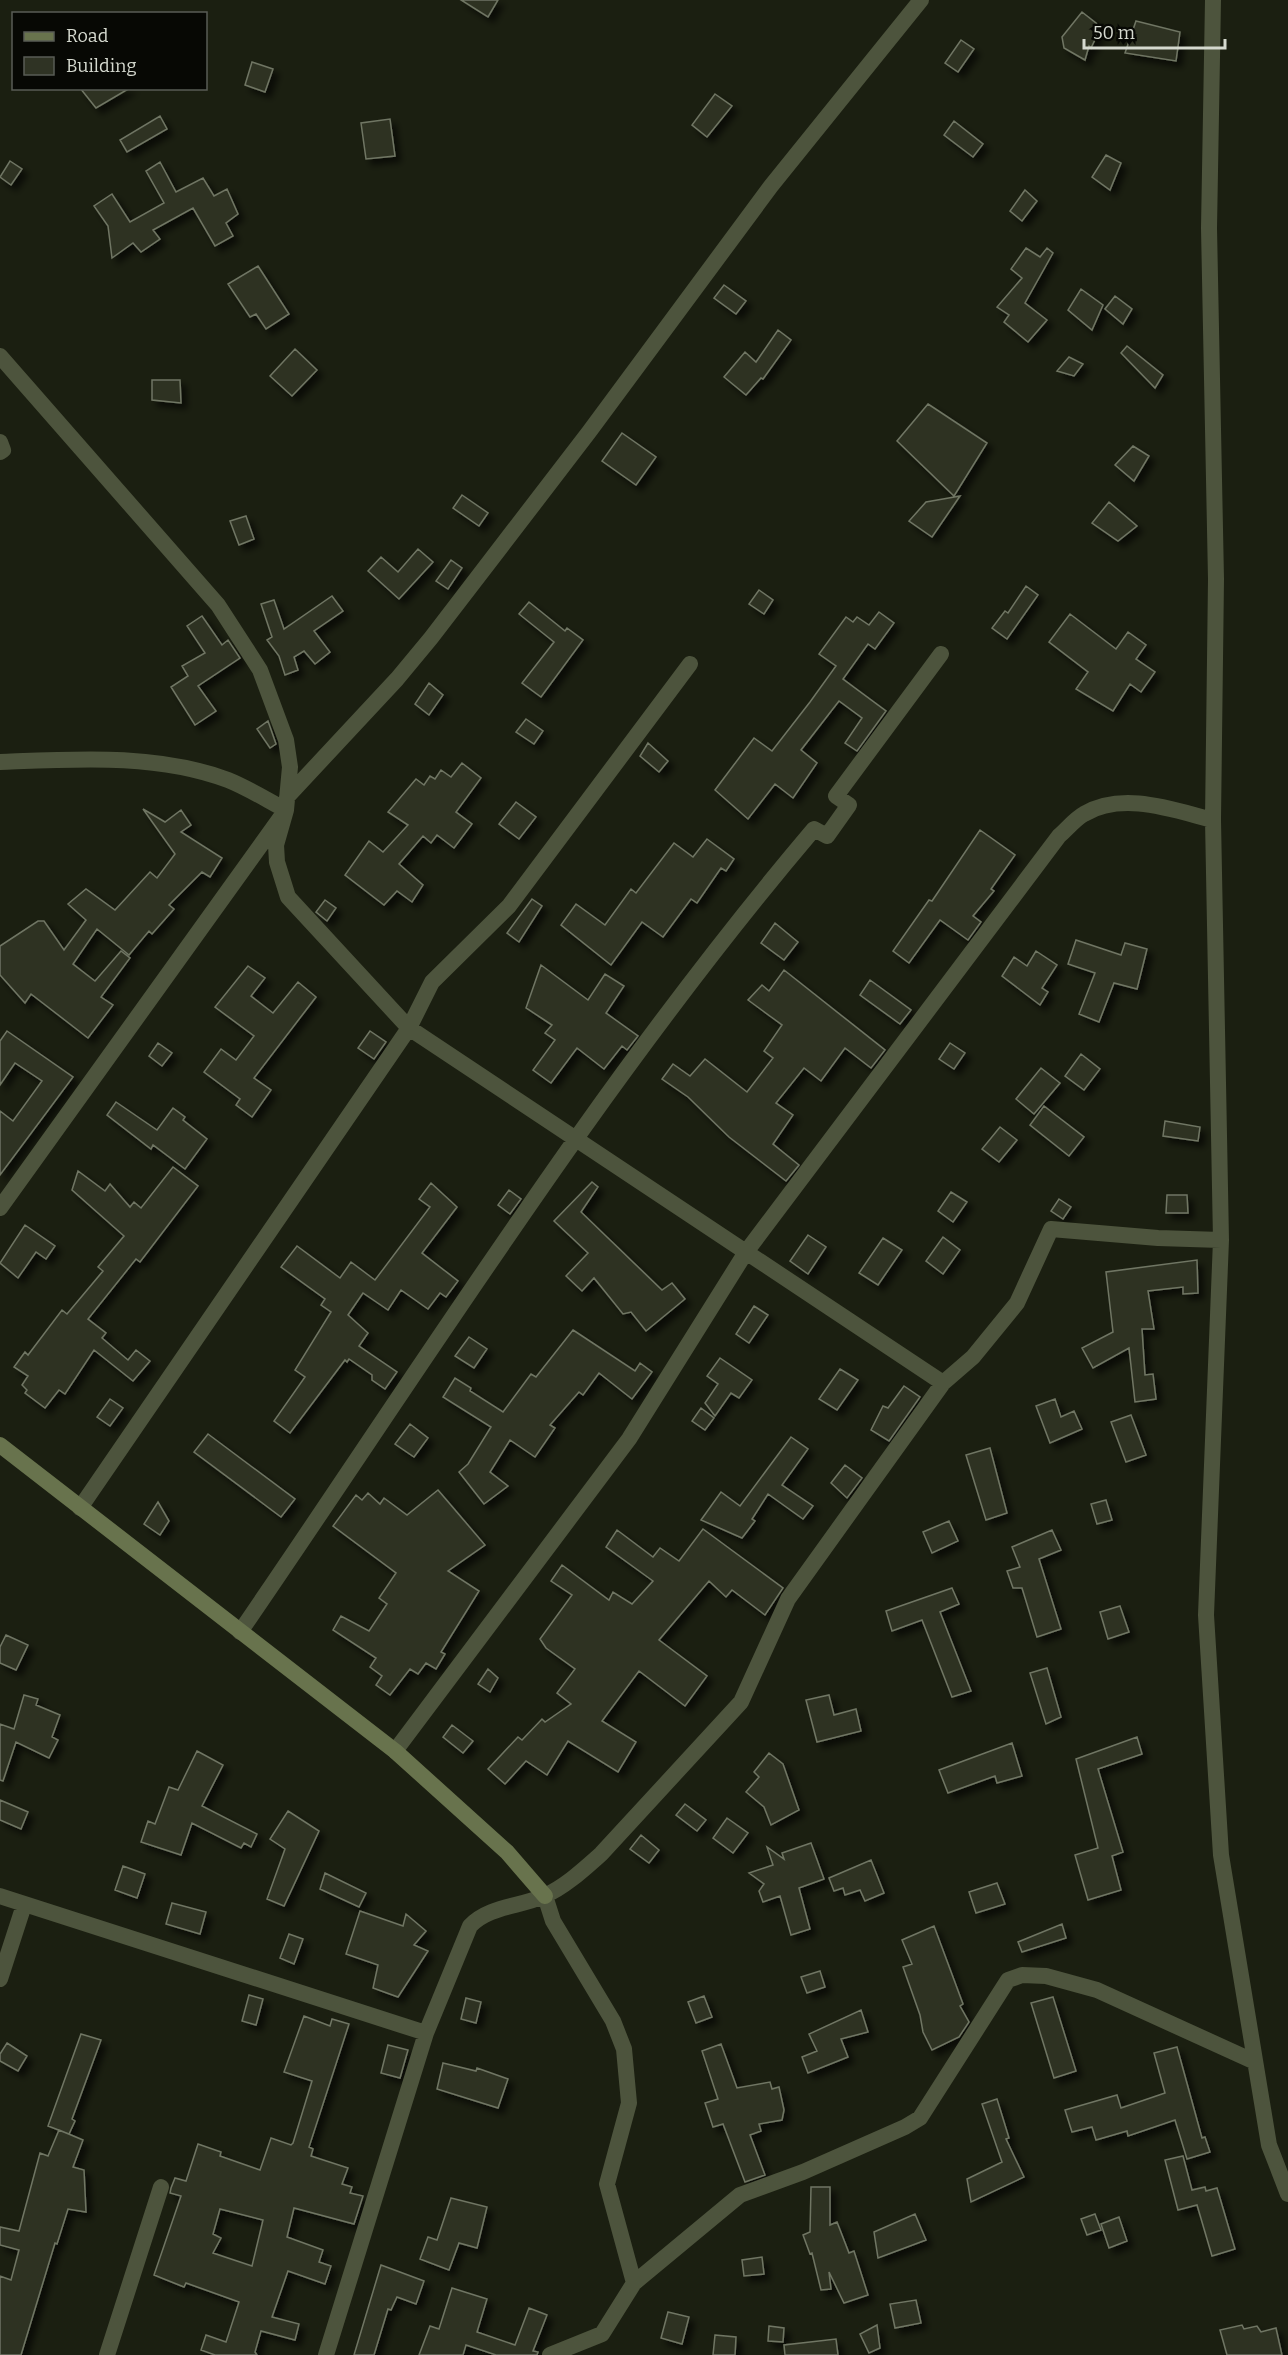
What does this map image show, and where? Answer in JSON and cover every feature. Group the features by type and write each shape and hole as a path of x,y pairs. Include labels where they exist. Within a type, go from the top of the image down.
{"main road":[{"path":"2,1447 395,1750 507,1851 545,1896"}],"street":[{"path":"0,1208 286,804 397,679 438,629 590,432 771,186 921,0"},
{"path":"1213,0 1209,228 1216,579 1213,820 1221,1240 1206,1615 1221,1855 1253,2061 1269,2145 1288,2194"},
{"path":"0,356 218,605 260,670 286,740 290,767 286,804 276,845 277,862 288,897 409,1028 943,1383"},
{"path":"0,442 3,450 0,452"},
{"path":"240,1632 576,1137 739,918 814,829 827,836 849,805 836,796 941,654"},
{"path":"80,1508 409,1028 432,982 509,906 690,664"},
{"path":"0,762 69,760 158,763 228,780 286,804"},
{"path":"395,1750 629,1439 746,1252 1059,836 1082,814 1104,805 1149,804 1213,820"},
{"path":"326,2355 426,2033 470,1926 480,1916 545,1896 583,1871 741,1702 788,1599 943,1383 973,1357 1017,1303 1051,1229 1158,1238 1221,1240"},
{"path":"0,1896 426,2033"},
{"path":"545,1896 553,1921 613,2021 624,2049 629,2103 607,2184 634,2283"},
{"path":"0,1979 24,1905"},
{"path":"550,2355 602,2334 634,2283 740,2195 803,2172 905,2127 920,2118 1008,1980 1022,1975 1046,1976 1097,1990 1253,2061"},
{"path":"107,2355 161,2187"}],"building":[{"path":"461,0 498,0 488,17"},
{"path":"1082,12 1101,27 1091,48 1089,46 1085,60 1064,48 1062,37"},
{"path":"1136,21 1180,32 1176,61 1125,53"},
{"path":"961,40 974,49 958,72 945,63"},
{"path":"252,62 273,69 265,92 245,85"},
{"path":"82,90 127,90 96,108"},
{"path":"715,94 732,106 707,137 692,125"},
{"path":"160,116 167,129 127,152 120,140"},
{"path":"390,119 395,156 366,159 361,123"},
{"path":"954,121 983,144 973,157 944,135"},
{"path":"1106,155 1121,163 1110,190 1092,177"},
{"path":"10,161 22,169 11,185 0,177"},
{"path":"160,162 176,192 203,178 214,196 227,189 238,214 226,223 233,236 215,246 193,208 153,230 160,239 141,252 133,243 112,258 108,226 94,206 112,194 130,222 164,203 146,171"},
{"path":"1025,190 1037,201 1022,221 1010,211"},
{"path":"1026,248 1040,257 1047,248 1053,253 1025,303 1047,320 1028,342 1004,322 1009,315 997,307 1022,278 1011,269"},
{"path":"258,266 289,314 266,329 256,314 250,317 228,284"},
{"path":"724,285 746,301 736,314 714,298"},
{"path":"1081,289 1103,305 1092,330 1068,310"},
{"path":"1115,296 1132,309 1123,324 1105,309"},
{"path":"778,330 791,340 763,379 761,378 746,395 724,377 745,352 756,362"},
{"path":"1127,346 1163,375 1155,388 1121,353"},
{"path":"295,349 317,370 292,396 270,376"},
{"path":"1069,357 1083,364 1074,376 1057,371"},
{"path":"152,380 180,380 181,403 152,400"},
{"path":"928,404 987,443 954,496 897,441"},
{"path":"622,433 656,457 636,485 602,461"},
{"path":"1133,446 1149,456 1134,481 1115,465"},
{"path":"462,495 488,513 479,526 453,508"},
{"path":"960,496 932,537 909,521 926,502"},
{"path":"1109,502 1137,526 1118,541 1092,523"},
{"path":"246,516 254,539 239,545 230,521"},
{"path":"418,549 433,562 399,599 368,571 381,557 398,572"},
{"path":"451,560 462,568 448,589 436,581"},
{"path":"1026,586 1038,595 1007,639 992,628 1005,611 1008,613"},
{"path":"759,590 773,600 764,614 749,604"},
{"path":"332,596 343,611 314,631 330,652 315,664 304,651 294,657 298,670 285,675 279,656 267,640 272,637 261,604 274,600 284,629"},
{"path":"529,602 565,631 567,628 583,640 541,697 522,683 554,642 519,614"},
{"path":"879,612 894,623 875,649 868,644 843,679 886,711 857,751 845,743 862,718 839,701 801,750 817,763 793,798 775,784 748,819 715,790 754,738 772,751 810,702 836,666 819,654 846,617 853,622 857,617 869,625"},
{"path":"1070,614 1116,649 1128,632 1146,645 1136,659 1155,672 1141,692 1130,684 1113,711 1076,689 1088,672 1049,642"},
{"path":"202,616 222,645 228,640 240,658 198,686 216,711 195,725 171,687 188,676 182,666 205,653 187,626"},
{"path":"429,683 443,695 429,715 415,704"},
{"path":"526,719 543,731 534,744 516,732"},
{"path":"268,721 276,744 270,748 257,729"},
{"path":"648,743 668,761 659,772 640,756"},
{"path":"462,763 481,778 456,812 472,824 454,848 437,835 431,843 423,836 399,864 423,885 412,902 397,891 384,905 345,875 369,841 383,852 408,825 388,812 416,779 424,785 430,776 435,779 441,770 451,777"},
{"path":"516,802 536,817 519,839 499,824"},
{"path":"143,809 165,822 181,810 191,825 181,832 222,858 210,877 202,872 169,905 174,909 152,934 149,931 129,955 97,929 73,964 95,981 121,951 130,958 101,997 113,1005 88,1038 31,994 25,1003 0,975 0,946 38,921 44,921 64,950 86,920 68,904 86,889 115,910 150,872 157,878 175,854"},
{"path":"980,830 1015,855 991,889 994,891 973,916 981,922 968,940 940,920 909,963 893,951 929,900 932,901"},
{"path":"707,839 734,859 726,871 721,868 697,903 691,899 663,937 642,922 611,965 561,925 576,904 605,925 631,889 636,893 674,843 693,857"},
{"path":"532,899 542,906 519,942 507,933"},
{"path":"325,900 336,908 327,921 316,912"},
{"path":"775,923 798,942 784,960 761,943"},
{"path":"1076,940 1121,955 1125,943 1147,949 1137,989 1114,983 1099,1022 1079,1014 1095,973 1068,964"},
{"path":"1036,951 1057,965 1042,988 1048,992 1040,1005 1002,976 1014,957 1027,966"},
{"path":"541,965 588,1000 605,974 624,986 606,1013 638,1036 627,1050 622,1046 604,1069 577,1048 551,1083 533,1070 555,1040 545,1033 552,1025 526,1008"},
{"path":"248,966 265,978 251,996 273,1013 298,982 316,997 254,1078 271,1090 252,1117 236,1105 240,1099 204,1072 221,1049 236,1060 254,1036 215,1007"},
{"path":"784,970 885,1050 871,1068 845,1048 821,1081 804,1068 776,1103 793,1115 773,1144 799,1165 786,1181 729,1137 688,1097 662,1079 673,1064 690,1076 705,1059 747,1092 773,1058 764,1051 782,1025 748,1000 762,985 769,991"},
{"path":"870,980 911,1010 900,1024 860,995"},
{"path":"7,1031 73,1077 0,1175 0,1111 13,1121 42,1081 15,1063 0,1085 0,1041"},
{"path":"370,1031 386,1042 374,1059 358,1048"},
{"path":"158,1043 172,1053 162,1066 149,1056"},
{"path":"950,1043 965,1053 954,1069 939,1059"},
{"path":"1081,1054 1100,1069 1084,1090 1065,1076"},
{"path":"1041,1068 1060,1083 1034,1114 1016,1099"},
{"path":"116,1102 157,1130 173,1108 185,1117 183,1120 207,1139 185,1169 153,1145 151,1149 107,1115"},
{"path":"1044,1106 1084,1137 1069,1156 1030,1125"},
{"path":"1165,1121 1200,1127 1198,1141 1163,1136"},
{"path":"1000,1127 1017,1140 999,1162 982,1149"},
{"path":"173,1167 198,1186 140,1262 136,1259 88,1319 106,1333 102,1338 128,1360 136,1350 150,1361 133,1381 94,1350 65,1394 59,1390 45,1408 25,1393 27,1390 22,1385 28,1376 14,1367 25,1352 28,1355 62,1310 67,1314 103,1271 98,1267 124,1236 72,1190 78,1171 105,1191 110,1184 130,1207 134,1202 141,1208"},
{"path":"592,1182 598,1187 581,1212 662,1290 672,1283 685,1299 646,1331 631,1312 623,1314 594,1278 582,1291 566,1276 588,1253 554,1221"},
{"path":"431,1183 457,1207 422,1253 458,1281 446,1297 440,1293 428,1309 401,1290 388,1310 363,1293 348,1315 368,1333 359,1346 397,1372 385,1389 372,1380 372,1375 349,1359 347,1362 345,1360 290,1433 274,1421 305,1377 295,1370 331,1312 321,1305 325,1299 281,1267 297,1246 340,1278 351,1262 375,1280 430,1207 419,1199"},
{"path":"509,1190 521,1199 510,1214 498,1205"},
{"path":"951,1192 967,1202 953,1222 938,1211"},
{"path":"1167,1195 1187,1195 1188,1213 1166,1213"},
{"path":"1059,1199 1071,1207 1063,1219 1051,1211"},
{"path":"25,1225 55,1246 46,1259 36,1252 18,1278 0,1263"},
{"path":"808,1235 826,1247 808,1274 790,1261"},
{"path":"943,1237 960,1250 943,1274 926,1261"},
{"path":"883,1238 902,1250 878,1285 859,1273"},
{"path":"1197,1260 1198,1293 1183,1294 1183,1287 1148,1291 1154,1329 1142,1329 1145,1375 1153,1374 1156,1399 1135,1402 1129,1348 1093,1368 1082,1348 1113,1332 1106,1272"},
{"path":"754,1306 768,1315 749,1343 736,1334"},
{"path":"573,1330 635,1371 640,1363 652,1372 632,1399 599,1373 583,1395 579,1392 550,1425 555,1428 535,1457 510,1440 490,1472 508,1486 484,1504 459,1472 468,1464 491,1427 443,1397 455,1378 471,1388 470,1391 503,1412 531,1374 536,1377"},
{"path":"469,1337 487,1349 474,1368 455,1356"},
{"path":"720,1358 752,1380 739,1398 731,1393 715,1416 705,1403 718,1384 707,1376"},
{"path":"840,1369 858,1380 837,1410 819,1399"},
{"path":"904,1386 920,1397 889,1441 871,1430 883,1406 888,1408"},
{"path":"110,1399 123,1408 110,1426 97,1417"},
{"path":"1055,1399 1061,1417 1074,1411 1082,1429 1050,1443 1036,1406"},
{"path":"701,1408 714,1418 705,1430 692,1421"},
{"path":"1131,1415 1146,1455 1126,1462 1111,1422"},
{"path":"410,1424 428,1438 414,1457 395,1444"},
{"path":"208,1434 295,1499 281,1517 194,1452"},
{"path":"791,1437 808,1449 782,1485 813,1506 803,1519 768,1494 752,1519 755,1521 742,1538 701,1520 721,1492 740,1506"},
{"path":"990,1448 1007,1513 986,1520 966,1455"},
{"path":"845,1465 862,1478 847,1498 831,1483"},
{"path":"438,1490 485,1545 448,1571 479,1591 441,1652 445,1654 436,1669 426,1663 418,1674 410,1669 390,1695 376,1685 382,1676 370,1667 376,1658 333,1630 341,1616 369,1631 387,1604 379,1598 396,1573 333,1526 356,1495 362,1500 368,1493 380,1504 384,1498 407,1515"},
{"path":"1106,1500 1112,1520 1097,1524 1091,1504"},
{"path":"158,1502 169,1521 160,1535 144,1524"},
{"path":"949,1521 958,1541 932,1553 923,1532"},
{"path":"703,1529 783,1588 765,1615 732,1590 726,1597 709,1581 659,1640 707,1676 685,1706 639,1671 602,1721 636,1742 618,1772 568,1741 547,1775 526,1761 505,1784 488,1769 518,1737 522,1740 542,1719 545,1722 571,1704 557,1693 575,1669 546,1648 540,1639 572,1595 551,1581 562,1565 609,1600 613,1592 632,1604 653,1581 606,1547 617,1530 653,1557 660,1548 679,1561"},
{"path":"1052,1530 1061,1550 1039,1559 1061,1629 1037,1637 1022,1588 1013,1588 1007,1571 1020,1567 1012,1547"},
{"path":"952,1588 959,1604 940,1612 971,1691 952,1697 922,1620 892,1631 886,1611"},
{"path":"1120,1606 1129,1632 1108,1639 1100,1612"},
{"path":"6,1635 28,1645 16,1670 0,1663 0,1647"},
{"path":"1047,1668 1061,1717 1046,1724 1030,1673"},
{"path":"488,1669 498,1678 490,1692 478,1684"},
{"path":"24,1695 38,1699 36,1705 60,1715 52,1737 58,1740 49,1758 16,1742 3,1781 0,1780 0,1724 14,1729"},
{"path":"829,1695 834,1715 856,1709 861,1731 817,1742 806,1700"},
{"path":"452,1725 473,1741 463,1753 443,1737"},
{"path":"1137,1737 1142,1754 1098,1769 1123,1852 1112,1856 1121,1890 1088,1900 1075,1855 1098,1848 1076,1759"},
{"path":"1012,1743 1022,1776 997,1783 995,1776 948,1793 939,1770"},
{"path":"197,1751 223,1765 202,1806 257,1834 251,1847 244,1843 241,1848 192,1823 181,1855 141,1842 148,1821 155,1824 169,1787 178,1790"},
{"path":"769,1753 783,1764 799,1810 771,1825 764,1807 746,1792 759,1777 754,1772"},
{"path":"0,1800 28,1812 21,1829 0,1820"},
{"path":"685,1804 706,1820 697,1831 676,1815"},
{"path":"288,1811 319,1831 284,1906 267,1899 285,1849 270,1839"},
{"path":"727,1818 748,1833 733,1853 713,1838"},
{"path":"641,1835 659,1850 649,1863 630,1849"},
{"path":"811,1843 824,1879 799,1888 810,1929 791,1935 780,1896 763,1902 759,1891 764,1884 749,1873 773,1865 767,1847 784,1859 782,1853"},
{"path":"871,1860 884,1893 865,1901 860,1890 845,1895 843,1888 834,1891 829,1878"},
{"path":"123,1866 145,1874 137,1898 115,1890"},
{"path":"325,1873 366,1893 359,1907 320,1889"},
{"path":"997,1883 1005,1904 976,1913 969,1892"},
{"path":"172,1903 206,1912 200,1934 166,1924"},
{"path":"360,1911 403,1926 406,1914 426,1931 414,1945 428,1951 398,1997 373,1988 378,1965 346,1954"},
{"path":"1062,1924 1066,1938 1022,1952 1018,1942"},
{"path":"934,1926 963,2004 960,2006 969,2022 959,2037 932,2050 923,2032 920,2015 903,1967 912,1964 902,1940"},
{"path":"289,1934 303,1939 294,1964 280,1958"},
{"path":"820,1971 825,1987 807,1993 801,1977"},
{"path":"249,1995 263,1999 256,2025 242,2021"},
{"path":"704,1996 712,2017 696,2023 688,2002"},
{"path":"1053,1997 1076,2071 1054,2078 1031,2003"},
{"path":"466,1998 481,2002 476,2023 461,2019"},
{"path":"861,2010 868,2032 841,2039 848,2057 808,2073 802,2057 817,2051 809,2034"},
{"path":"304,2016 330,2026 332,2019 349,2024 309,2147 313,2149 311,2156 348,2168 342,2184 352,2187 350,2193 363,2196 354,2224 294,2208 287,2237 323,2250 319,2262 331,2266 325,2284 288,2271 272,2317 299,2324 295,2340 261,2331 255,2352 257,2355 215,2355 201,2350 206,2335 226,2342 239,2302 186,2283 184,2287 154,2275 181,2196 170,2193 171,2188 175,2178 186,2181 198,2144 221,2152 220,2156 260,2170 271,2138 291,2145 293,2143 312,2081 284,2072","holes":["220,2209 263,2220 252,2266 213,2253 221,2238 213,2234"]},
{"path":"81,2034 101,2040 72,2119 75,2121 69,2134 48,2126"},
{"path":"7,2043 27,2056 18,2071 0,2061 0,2054"},
{"path":"721,2044 737,2088 770,2082 772,2089 779,2087 784,2110 782,2120 759,2124 761,2131 750,2135 765,2175 745,2182 723,2124 713,2127 705,2103 718,2099 702,2051"},
{"path":"388,2045 408,2050 400,2078 381,2073"},
{"path":"1177,2047 1202,2138 1205,2137 1210,2152 1187,2159 1175,2120 1128,2136 1127,2131 1096,2140 1092,2127 1072,2132 1065,2110 1117,2095 1121,2108 1165,2093 1154,2053"},
{"path":"443,2063 476,2071 477,2068 508,2079 498,2108 437,2089"},
{"path":"997,2099 1009,2138 1006,2139 1024,2177 971,2202 967,2179 1002,2162 982,2104"},
{"path":"59,2130 83,2140 73,2167 84,2170 86,2212 68,2209 57,2244 55,2243 21,2355 0,2355 0,2276 11,2280 19,2250 0,2245 0,2227 19,2231 40,2153 48,2156"},
{"path":"1183,2156 1192,2190 1205,2187 1206,2191 1217,2188 1235,2249 1212,2256 1197,2205 1178,2210 1165,2160"},
{"path":"811,2187 830,2187 830,2225 837,2222 849,2253 854,2251 868,2295 844,2303 829,2272 831,2289 821,2290 812,2253 810,2254 803,2235 810,2232"},
{"path":"451,2198 487,2207 477,2248 459,2243 449,2270 420,2259 428,2237 437,2240"},
{"path":"915,2214 926,2240 878,2258 874,2232"},
{"path":"1095,2214 1101,2230 1087,2235 1081,2219"},
{"path":"1119,2217 1127,2241 1109,2248 1101,2224"},
{"path":"762,2257 764,2274 744,2276 742,2260"},
{"path":"381,2265 424,2281 416,2304 397,2297 391,2310 388,2309 374,2355 354,2355"},
{"path":"452,2288 487,2299 477,2332 515,2345 529,2308 547,2315 533,2351 538,2352 537,2355 496,2355 466,2345 463,2355 419,2355 430,2326 439,2329"},
{"path":"916,2300 921,2323 895,2328 890,2304"},
{"path":"668,2312 689,2317 682,2344 661,2338"},
{"path":"877,2325 880,2348 869,2353 860,2334"},
{"path":"1242,2325 1244,2329 1257,2326 1261,2332 1276,2328 1282,2355 1227,2355 1220,2330"},
{"path":"769,2326 784,2328 783,2342 768,2341"},
{"path":"715,2335 736,2337 735,2355 713,2355"},
{"path":"836,2339 838,2355 785,2355 784,2345"}]}
